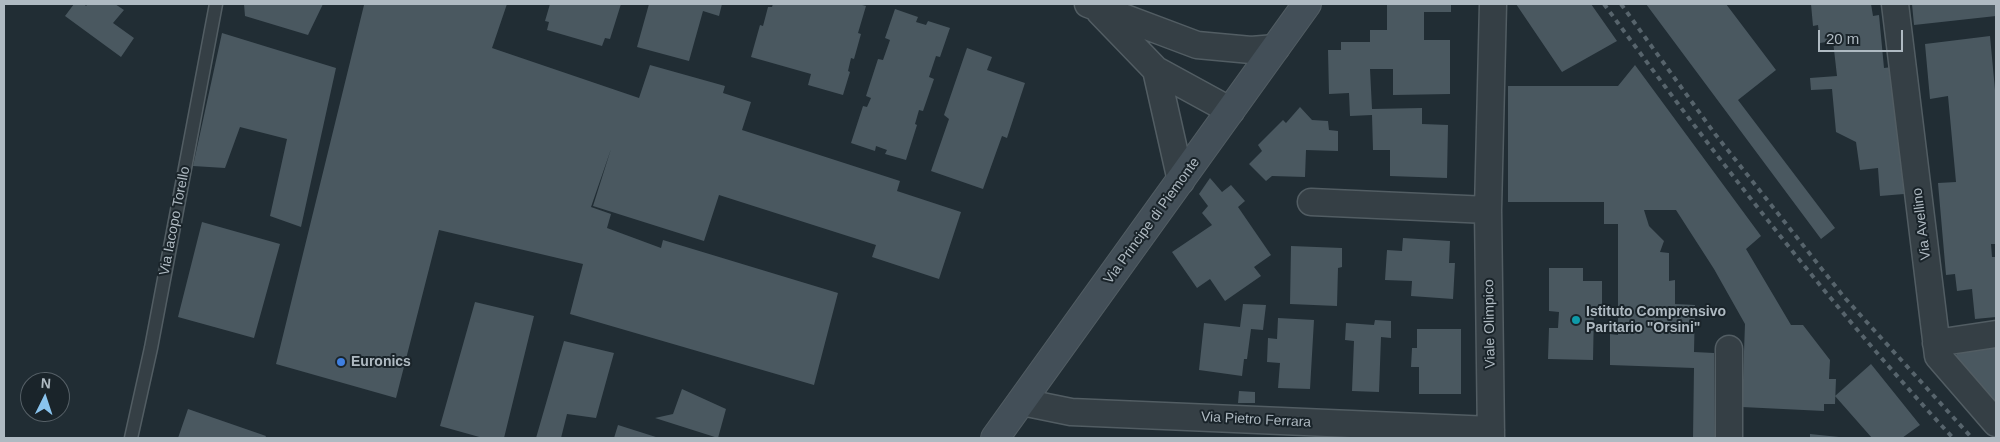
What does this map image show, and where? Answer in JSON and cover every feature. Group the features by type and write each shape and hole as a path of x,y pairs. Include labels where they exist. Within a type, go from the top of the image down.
{"main road":[{"name":"Via Principe di Piemonte","path":"996,438 1308,4"}],"street":[{"name":"Viale Olimpico","path":"1491,434 1488,210 1493,4"},
{"name":"Via Avellino","path":"1895,4 1938,356 1996,423"},
{"path":"1091,5 1197,45 1251,50 1276,48"},
{"path":"1091,5 1156,70 1231,111"},
{"path":"1156,70 1181,181"},
{"path":"1311,202 1488,210"},
{"path":"1936,343 1996,334"},
{"path":"1729,438 1730,349"},
{"name":"Via Pietro Ferrara","path":"1022,402 1071,412 1491,434"}],"lane":[{"name":"Via Iacopo Torello","path":"131,438 152,348 216,4"}],"building":[{"path":"74,4 84,4 86,6 88,4 115,4 124,10 113,23 134,38 121,57 65,16"},
{"path":"244,4 323,4 308,35 245,16"},
{"path":"360,4 507,4 492,48 639,98 650,65 725,86 723,93 751,102 742,130 900,181 897,191 961,212 939,279 872,257 876,245 719,195 704,241 593,206 611,149 591,207 611,214 607,228 661,248 663,240 838,293 814,385 570,314 583,264 439,230 396,398 276,364 364,5"},
{"path":"550,4 621,4 610,39 605,38 602,46 547,30 549,22 545,21"},
{"path":"649,4 722,4 719,16 703,11 689,61 637,47"},
{"path":"773,4 858,4 866,6 858,33 861,34 854,59 851,58 848,71 850,72 843,95 808,85 811,74 751,57 760,25 763,26 768,7 772,7"},
{"path":"1387,4 1451,4 1451,12 1424,12 1424,40 1450,40 1450,94 1393,95 1393,69 1370,69 1372,109 1422,108 1422,124 1448,125 1447,178 1390,176 1390,150 1373,150 1372,115 1350,116 1349,93 1329,94 1328,50 1341,50 1341,42 1370,42 1370,30 1387,30"},
{"path":"1516,4 1591,4 1617,41 1562,72"},
{"path":"1646,4 1726,4 1776,70 1738,100 1835,228 1821,239"},
{"path":"1811,4 1871,4 1873,16 1879,15 1884,68 1892,67 1904,194 1880,196 1878,168 1860,170 1856,142 1836,132 1832,89 1811,90 1810,78 1837,76 1833,41 1820,43 1818,25 1813,26"},
{"path":"1912,4 1996,4 1996,16 1914,25"},
{"path":"895,9 918,17 916,22 926,25 928,21 950,28 940,57 936,56 929,77 934,79 923,111 919,110 915,124 917,125 906,160 885,154 887,150 876,146 875,151 851,143 863,106 867,107 871,98 866,96 878,59 883,60 890,40 885,38"},
{"path":"222,33 336,68 301,227 270,216 287,139 240,127 225,168 193,166"},
{"path":"1990,36 1996,89 1996,244 1991,244 1992,257 1996,257 1996,317 1975,319 1972,289 1957,291 1955,274 1946,275 1938,183 1956,182 1948,96 1930,99 1925,44"},
{"path":"967,48 992,57 987,70 1025,83 1007,138 1002,136 983,189 931,171 949,119 944,115"},
{"path":"1635,65 1761,236 1746,249 1791,325 1803,325 1830,360 1829,379 1836,379 1835,404 1824,404 1824,411 1742,407 1745,324 1714,269 1676,210 1644,210 1649,226 1664,241 1660,252 1669,253 1669,281 1675,280 1675,304 1695,305 1694,352 1714,353 1715,438 1693,438 1694,368 1610,365 1610,334 1618,335 1618,224 1604,224 1604,202 1508,202 1508,86 1618,86"},
{"path":"1300,107 1312,120 1328,121 1329,130 1338,131 1338,151 1306,150 1305,177 1272,176 1266,181 1249,164 1262,151 1258,145 1283,120 1286,123"},
{"path":"1210,178 1222,192 1231,185 1245,201 1238,207 1271,255 1254,267 1261,276 1225,301 1210,279 1197,288 1172,252 1212,225 1202,213 1208,206 1199,194"},
{"path":"202,222 280,244 254,338 178,317"},
{"path":"1403,238 1450,241 1449,263 1455,263 1453,299 1411,296 1412,281 1385,280 1387,250 1402,251"},
{"path":"1291,246 1342,248 1342,267 1338,268 1337,306 1290,304"},
{"name":"Istituto Comprensivo Paritario \"Orsini\"","path":"1549,268 1583,268 1583,281 1602,281 1602,310 1594,310 1593,360 1548,359 1549,328 1558,328 1559,312 1549,311"},
{"path":"475,302 534,316 504,438 483,438 440,426"},
{"path":"1243,304 1266,305 1263,330 1251,329 1247,359 1244,359 1242,376 1199,370 1204,323 1240,327"},
{"path":"1278,318 1314,320 1310,389 1278,388 1280,363 1267,362 1268,338 1277,339"},
{"path":"1375,320 1391,321 1391,338 1381,337 1379,392 1352,391 1354,341 1345,340 1346,323 1374,325"},
{"path":"1417,329 1461,329 1461,394 1419,394 1419,367 1411,367 1412,348 1417,348"},
{"path":"564,341 614,353 596,418 567,414 561,438 536,438"},
{"path":"1994,345 1996,348 1996,412 1954,358 1957,354"},
{"path":"1871,364 1920,425 1902,438 1872,438 1835,396"},
{"path":"682,389 726,409 718,438 655,418 673,414"},
{"path":"1239,391 1255,392 1255,403 1238,403"},
{"path":"188,409 266,436 265,438 178,438"},
{"path":"618,425 659,438 614,438"},
{"path":"1810,434 1839,437 1839,438 1810,438"}],"railway":[{"path":"1604,4 1772,226 1861,334 1953,438"},
{"path":"1621,4 1715,134 1844,297 1972,438"}],"place":[{"name":"Istituto Comprensivo Paritario \"Orsini\"","path":"1576,320"},
{"name":"Euronics","path":"341,362"}]}
